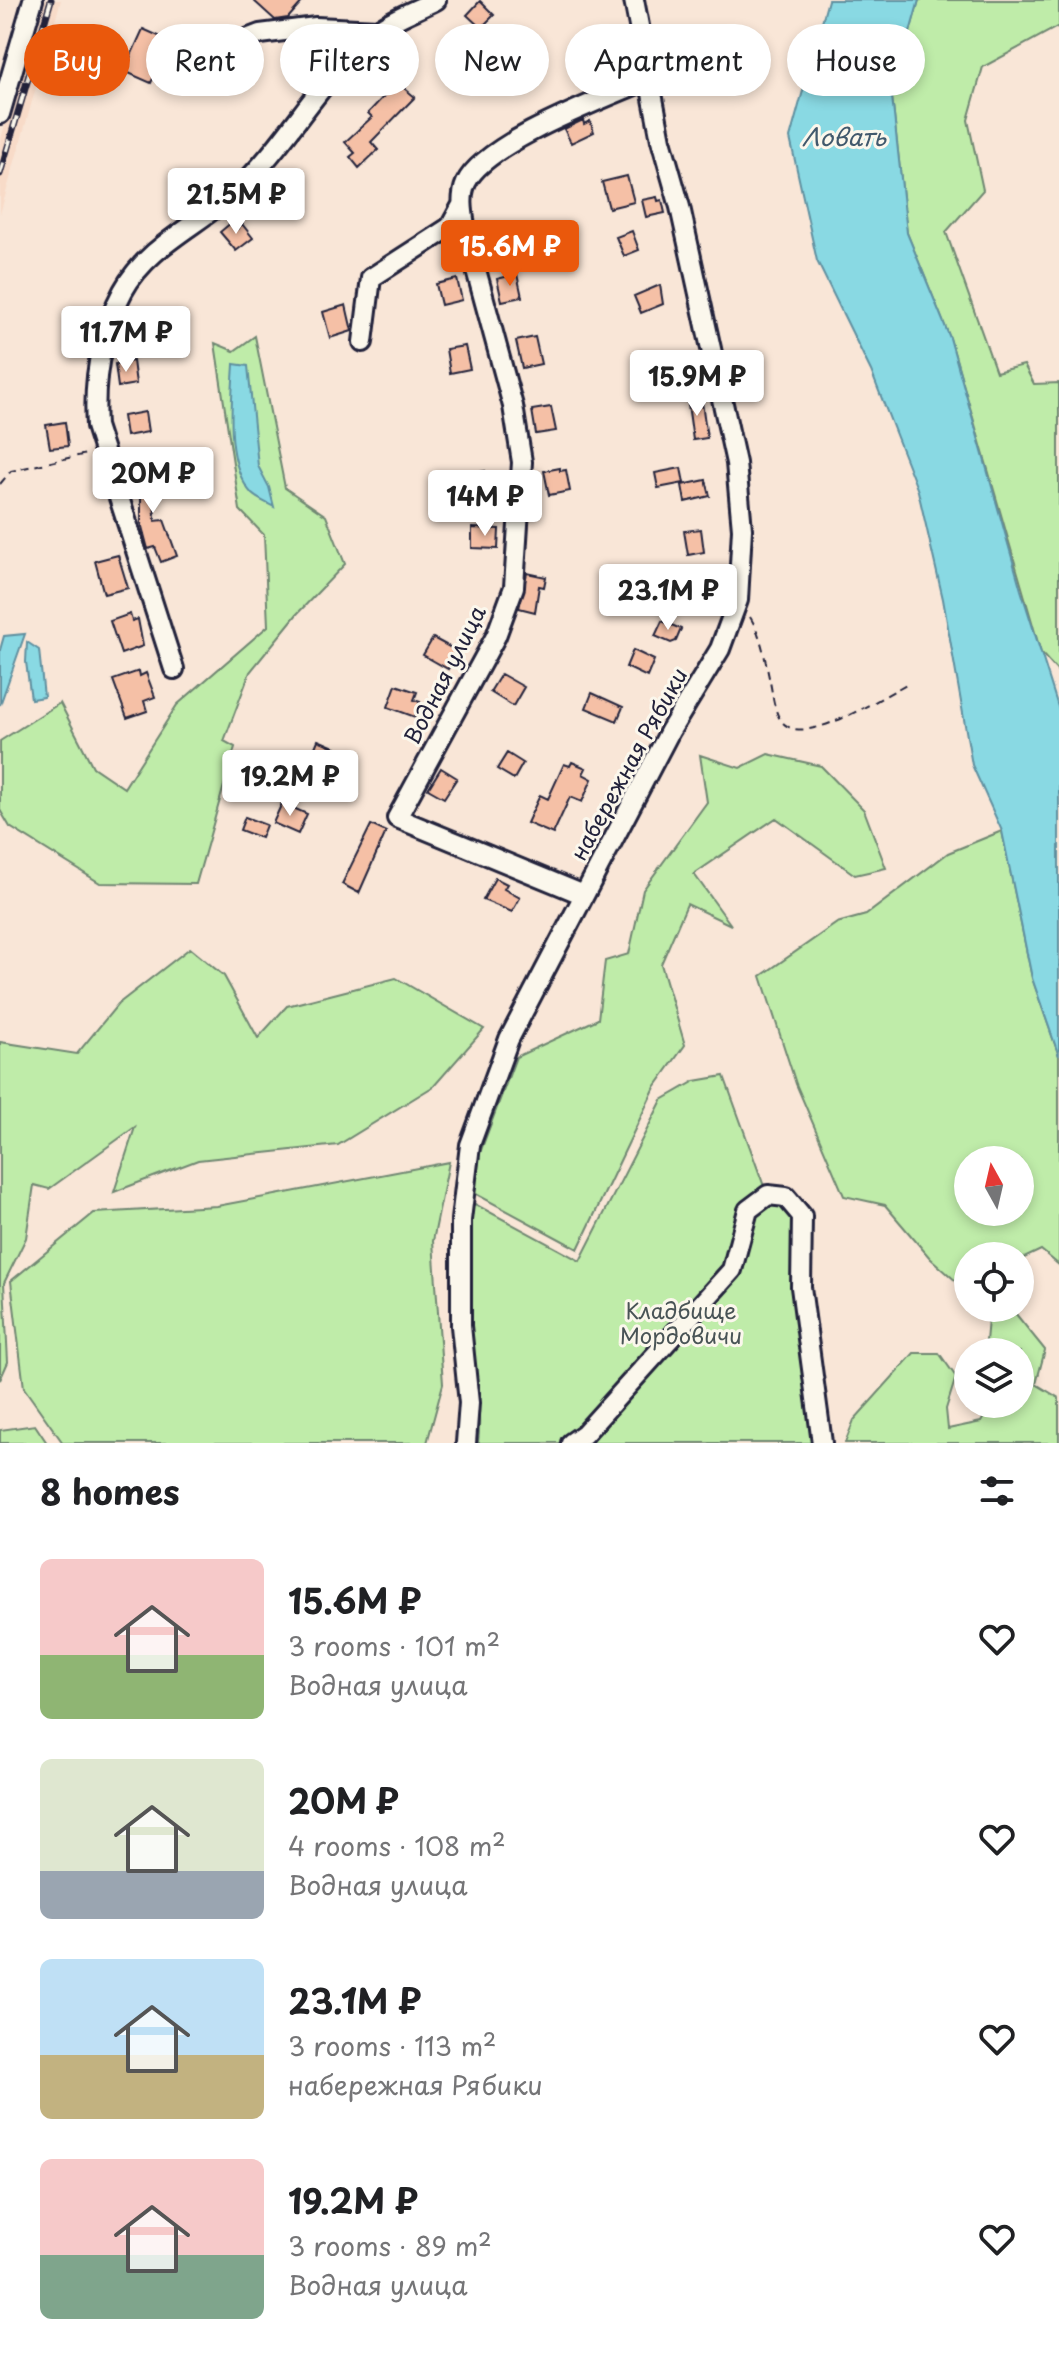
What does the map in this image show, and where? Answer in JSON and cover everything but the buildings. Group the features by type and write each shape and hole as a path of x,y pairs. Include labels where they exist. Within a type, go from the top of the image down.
{"street":[{"path":"0,114 33,0"},
{"path":"390,24 436,0"},
{"name":"набережная Рябики","path":"634,0 639,24"},
{"path":"174,669 96,426 93,386 105,331 124,289 146,260 236,191 317,96"},
{"path":"363,342 371,278 450,227 462,205 466,183 481,163 513,141 612,96"},
{"name":"набережная Рябики","path":"466,1443 469,1403 461,1326 461,1220 470,1145 509,1039 670,731 720,649 738,600 742,529 736,463 653,96"},
{"name":"Водная улица","path":"462,205 513,406 522,462 514,587 496,636 397,818 584,895"},
{"path":"571,1443 584,1434 732,1270 748,1210 768,1195 786,1197 802,1216 801,1287 822,1443"}],"path":[{"path":"0,484 11,471 68,460 103,448"},
{"path":"738,600 755,626 778,716 786,726 802,731 823,727 910,682"}],"shaded area":[{"path":"41,0 61,0 54,24 34,24"},
{"path":"24,59 24,96 34,96 0,214 0,142"}],"green space":[{"path":"919,0 1059,0 1059,26 983,67 968,120 983,190 946,232 996,372 1024,365 1034,384 1059,383 1059,673 1041,653 950,338 907,233 892,97 925,96 925,24 912,24"},
{"path":"255,336 285,488 326,516 345,564 297,614 250,672 224,741 235,747 196,884 100,883 10,827 0,810 0,741 60,703 93,767 124,788 177,705 268,626 264,535 240,510 215,343 234,351"},
{"path":"768,754 821,766 864,810 886,868 855,875 776,818 694,874 731,925 687,904 661,964 685,1045 655,1087 578,1249 474,1193 480,1153 516,1057 598,1019 605,961 629,954 643,890 707,802 700,755 740,768"},
{"path":"1002,831 1032,978 1059,1056 1059,1265 1041,1250 1034,1253 1034,1242 954,1242 954,1279 930,1258 885,1205 844,1196 796,1084 761,976 837,923 866,915 948,853"},
{"path":"190,948 224,976 258,1038 287,1006 396,978 484,1029 434,1086 338,1145 198,1160 114,1192 135,1127 49,1189 34,1185 26,1238 4,1283 8,1362 0,1380 0,1042 77,1054 118,1004"},
{"name":"Кладбище Мордовичи","path":"724,1076 769,1200 783,1202 797,1217 817,1443 478,1443 479,1408 467,1297 468,1236 473,1203 580,1261 662,1100 695,1081"},
{"path":"449,1162 433,1241 443,1384 427,1443 63,1443 24,1388 11,1281 94,1213 217,1206"},
{"path":"988,1322 1022,1322 1045,1350 1036,1384 1059,1398 1059,1443 845,1443 854,1420 914,1353 939,1353 954,1374 946,1409 948,1429 981,1422 983,1418 1034,1418 1034,1338 986,1338"},
{"path":"35,1425 47,1443 0,1443 0,1430"}],"water":[{"name":"Ловать","path":"828,0 919,0 912,24 821,24"},
{"name":"Ловать","path":"802,96 892,96 907,233 950,338 1021,590 1059,710 1059,1056 1032,978 1002,831 972,765 943,599 918,491 871,371 817,261 790,138"},
{"path":"234,364 248,366 258,466 269,487 274,507 252,494 237,466 231,414"},
{"path":"25,634 0,705 0,650 4,636"},
{"path":"27,642 39,650 44,697 31,699"}],"railway":[{"path":"0,174 51,0"}]}
